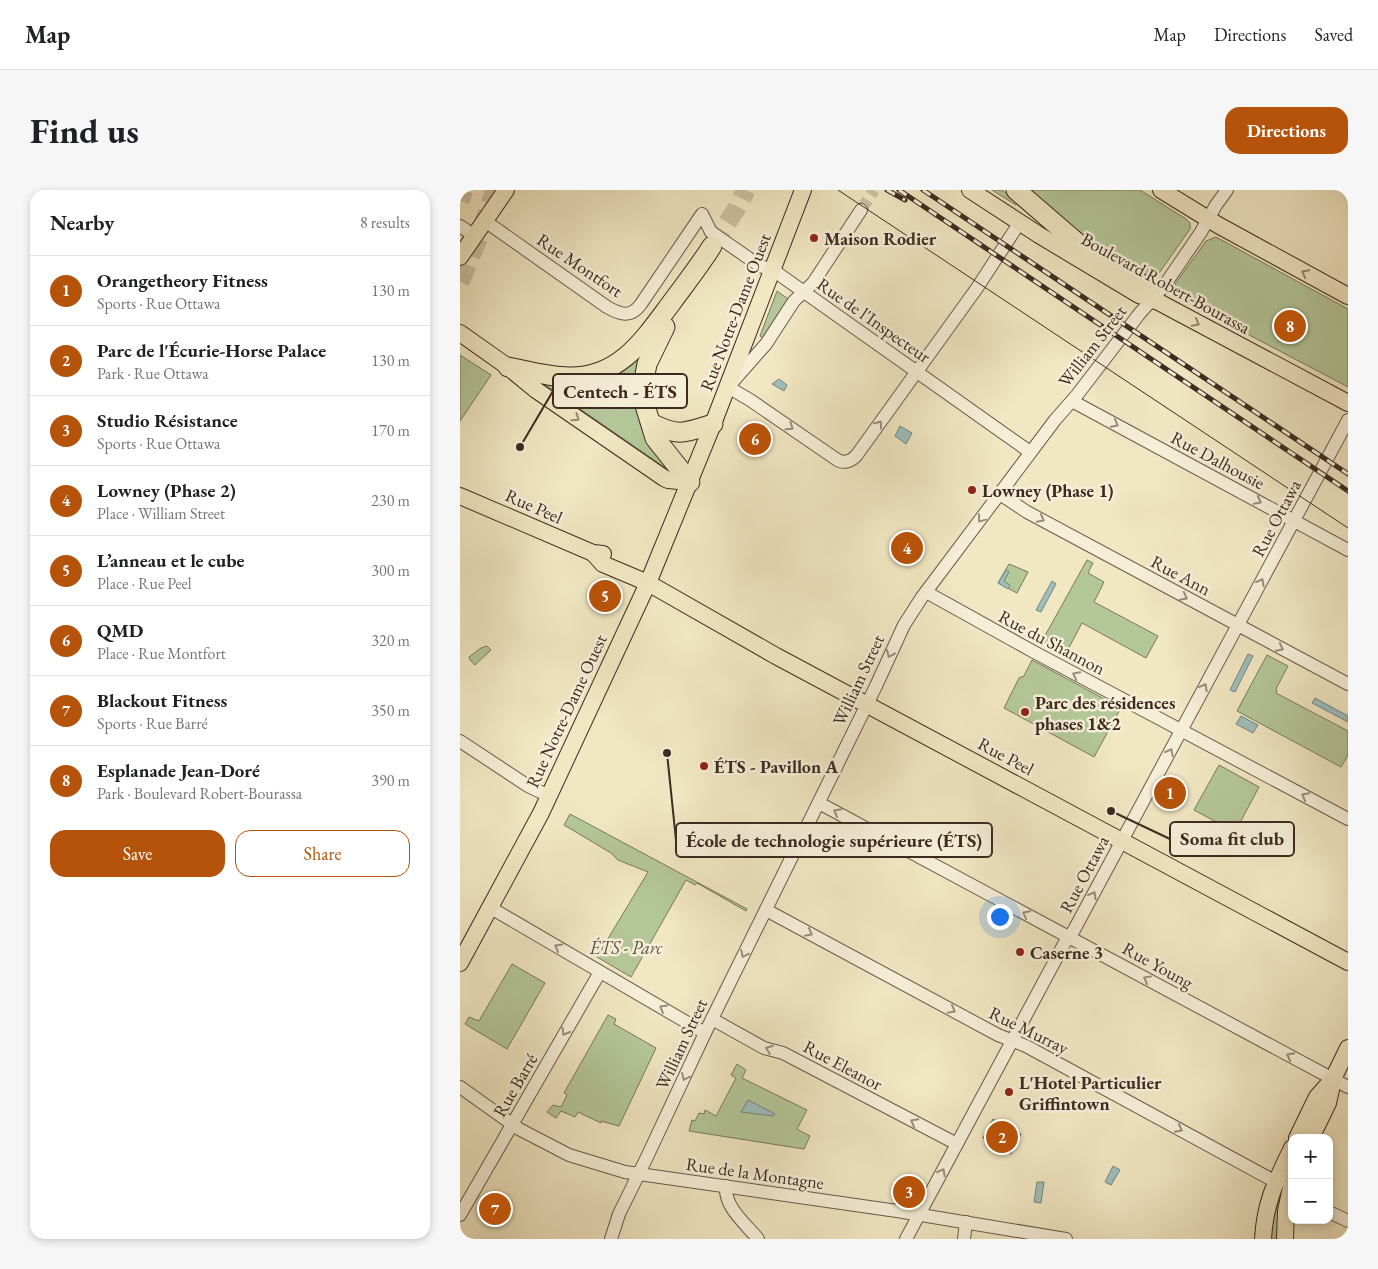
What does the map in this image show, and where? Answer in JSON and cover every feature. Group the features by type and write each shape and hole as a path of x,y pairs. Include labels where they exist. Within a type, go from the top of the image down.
{"highway":[{"path":"1016,190 1075,241 1098,258 1146,287 1153,299"},
{"path":"508,367 570,377 590,374 610,367 636,348 712,246"},
{"path":"690,482 655,438 644,404 643,393 647,364 658,338 701,262"},
{"path":"651,423 676,433 713,424"}],"main road":[{"path":"460,257 506,190"},
{"name":"Rue Notre-Dame Ouest","path":"460,962 491,908 549,796 648,583 728,387 803,190"},
{"name":"Boulevard Robert-Bourassa","path":"970,190 1139,295 1153,299 1348,403"},
{"path":"1161,190 1208,220 1348,296"},
{"path":"460,333 508,367 536,390 664,478 690,482"},
{"name":"Rue Peel","path":"460,496 593,553 603,564 648,583 776,656 1348,962"},
{"path":"1313,1134 1328,1102 1333,1079 1348,1048"},
{"path":"1299,1134 1317,1097 1333,1079"},
{"path":"1263,1239 1265,1213 1287,1186"},
{"path":"1285,1239 1287,1186"}],"street":[{"name":"William Street","path":"611,1239 619,1214 705,1032 904,625 926,592 1030,452 1172,275 1227,190"},
{"path":"861,210 813,283 792,304 766,344 728,387 838,461 848,461 856,456 977,288 1020,222"},
{"name":"Rue Montfort","path":"485,221 607,307 628,314 640,307 702,214"},
{"name":"Rue de l'Inspecteur","path":"702,214 711,232 760,266 773,270 1030,452"},
{"path":"460,226 474,236"},
{"name":"Rue Dalhousie","path":"1072,400 1348,550"},
{"name":"Rue Ottawa","path":"906,1239 1348,420"},
{"name":"Rue Ann","path":"1000,494 1027,512 1348,684"},
{"name":"Rue du Shannon","path":"926,592 1034,652 1348,818"},
{"path":"460,741 528,786 549,796"},
{"name":"Rue Young","path":"818,803 1348,1087"},
{"path":"491,908 705,1032"},
{"name":"Rue Murray","path":"766,910 1012,1042 1026,1046 1287,1186"},
{"name":"Rue Barré","path":"460,1216 600,972"},
{"name":"Rue Eleanor","path":"712,1019 764,1048 783,1054 957,1144"},
{"name":"Rue de la Montagne","path":"460,1087 513,1124 574,1158 639,1174 966,1222 1066,1239"},
{"path":"726,1186 726,1196 732,1207 758,1239"},
{"path":"1333,1214 1348,1222"},
{"path":"964,1239 966,1222"}],"green space":[{"path":"992,190 1002,190 1018,202 1016,205"},
{"path":"1027,190 1140,190 1186,219 1190,223 1190,229 1157,276 1151,280 1100,252"},
{"path":"1216,237 1348,309 1348,387 1177,297 1174,289 1175,284 1206,241"},
{"path":"777,291 788,299 763,338 760,336"},
{"path":"460,355 491,375 460,421"},
{"path":"641,356 637,410 639,421 648,441 669,465 667,469 544,384"},
{"path":"1087,560 1093,563 1088,573 1104,582 1094,602 1158,636 1146,658 1082,623 1066,653 1042,641"},
{"path":"1009,564 1028,572 1017,593 998,583"},
{"path":"487,646 491,650 475,665 469,657"},
{"path":"1267,655 1288,666 1276,689 1276,693 1348,731 1348,755 1341,767 1237,711"},
{"path":"1032,660 1121,708 1094,757 1004,708 1019,678 1024,676"},
{"path":"1219,765 1259,787 1235,832 1194,810"},
{"name":"ÉTS - Parc","path":"570,814 747,909 746,911 697,883 695,885 686,880 631,977 597,957 648,872 618,860 611,853 564,825"},
{"path":"512,964 545,983 507,1049 465,1024 469,1017 479,1021"},
{"path":"608,1015 616,1019 614,1024 656,1048 619,1126 601,1121 601,1123 578,1112 575,1117 561,1111 556,1118 547,1112 553,1105 561,1107 567,1095 564,1093"},
{"path":"737,1064 746,1070 742,1078 807,1110 797,1129 810,1136 804,1149 689,1131 692,1120 695,1121 699,1113 704,1114 705,1110 716,1116 736,1078 731,1075"},
{"path":"993,1119 1021,1134 1011,1154 983,1138"},
{"path":"1278,1197 1280,1200 1279,1239 1269,1239"}],"water":[{"path":"779,379 787,385 784,391 772,384"},
{"path":"900,426 912,433 906,444 895,436"},
{"path":"1006,570 1009,572 1004,581 1010,585 1008,589 998,583"},
{"path":"1052,581 1056,584 1041,612 1036,610"},
{"path":"1248,654 1253,656 1235,692 1230,690"},
{"path":"1315,698 1348,716 1348,722 1312,703"},
{"path":"1241,716 1258,725 1253,733 1236,724"},
{"path":"1180,787 1186,791 1180,804 1173,800"},
{"path":"748,1100 775,1114 773,1116 741,1112"},
{"path":"1113,1166 1120,1170 1111,1185 1105,1182"},
{"path":"1037,1182 1044,1182 1041,1203 1034,1202"}],"tunnel":[{"path":"460,201 464,190"},
{"path":"460,282 478,239 495,190"},
{"path":"712,246 737,208 746,190"},
{"path":"861,210 874,190"}],"tram line":[{"path":"838,190 1348,528"}],"railway":[{"path":"887,190 905,200"},
{"path":"899,190 1348,491"},
{"path":"923,190 1348,474"}],"place":[{"name":"Maison Rodier","path":"814,238"},
{"name":"Esplanade Jean-Doré","path":"1290,326"},
{"name":"QMD","path":"755,439"},
{"name":"Centech - ÉTS","path":"520,447"},
{"name":"Lowney (Phase 1)","path":"972,490"},
{"name":"Lowney (Phase 2)","path":"907,548"},
{"name":"L’anneau et le cube","path":"605,596"},
{"name":"Parc des résidences phases 1&2","path":"1025,712"},
{"name":"École de technologie supérieure (ÉTS)","path":"667,753"},
{"name":"ÉTS - Pavillon A","path":"704,766"},
{"name":"Orangetheory Fitness","path":"1170,793"},
{"name":"Soma fit club","path":"1111,811"},
{"name":"Caserne 3","path":"1020,952"},
{"name":"L'Hotel Particulier Griffintown","path":"1009,1092"},
{"name":"Parc de l'Écurie-Horse Palace","path":"1002,1137"},
{"name":"Studio Résistance","path":"909,1192"},
{"name":"Blackout Fitness","path":"495,1209"}]}
